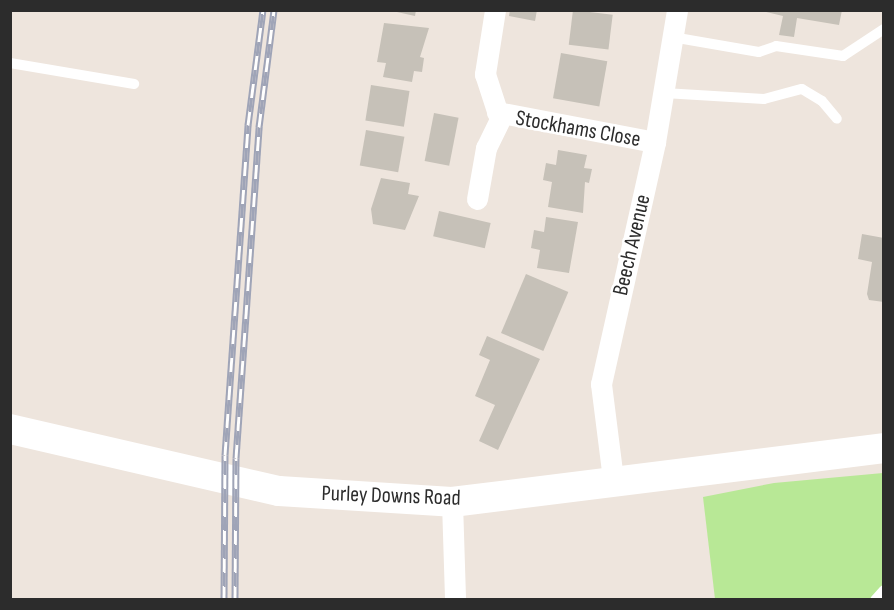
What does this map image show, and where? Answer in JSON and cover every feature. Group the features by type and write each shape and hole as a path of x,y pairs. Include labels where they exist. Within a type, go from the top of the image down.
{"street":[{"name":"Stockhams Close","path":"495,10 486,81 502,116"},
{"name":"Beech Avenue","path":"613,479 601,384 655,142 677,10"},
{"name":"Stockhams Close","path":"502,116 655,142"},
{"name":"Stockhams Close","path":"477,199 486,148 502,116"},
{"name":"Purley Downs Road","path":"11,431 279,491 452,502 613,479 884,448"},
{"path":"452,502 455,600"}],"lane":[{"path":"672,37 759,52 776,46 843,56 884,29"},
{"path":"10,63 134,84"},
{"path":"664,93 764,99 802,90 822,101 837,119"},
{"path":"875,600 884,590"}],"green space":[{"path":"883,473 883,599 715,599 703,497 774,483"}],"building":[{"path":"388,10 416,10 415,16"},
{"path":"510,10 537,10 535,21 509,16"},
{"path":"573,10 613,15 608,50 569,45"},
{"path":"758,10 842,10 839,25 797,18 794,37 779,35 783,16"},
{"path":"384,23 429,28 420,57 424,58 422,72 414,71 412,82 383,77 386,63 377,62"},
{"path":"561,53 607,61 599,106 553,98"},
{"path":"371,85 410,91 404,127 365,121"},
{"path":"434,113 459,118 449,166 425,161"},
{"path":"366,130 404,137 398,172 360,165"},
{"path":"558,150 587,155 584,168 592,169 589,183 585,182 583,213 548,207 552,182 543,180 546,163 556,165"},
{"path":"381,178 410,183 408,194 419,196 405,230 373,224 371,209"},
{"path":"439,211 491,223 485,248 433,236"},
{"path":"546,217 578,222 569,273 537,268 540,250 531,248 534,230 544,232"},
{"path":"862,234 884,238 884,302 869,300 867,294 872,262 858,259"},
{"path":"526,274 568,292 543,351 501,333"},
{"path":"487,336 540,359 498,450 479,441 495,405 475,396 490,360 479,355"}],"railway":[{"path":"224,600 225,455 248,125 263,10"},
{"path":"235,600 236,458 259,127 274,10"}]}
